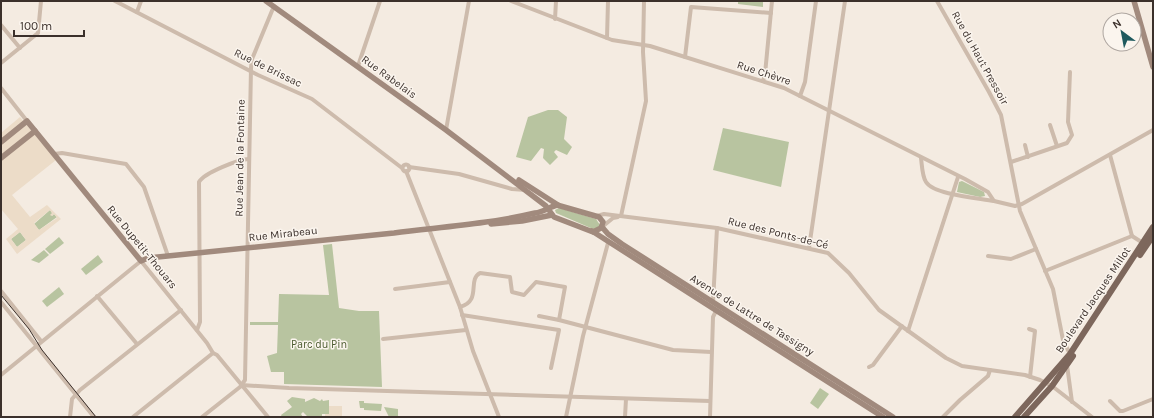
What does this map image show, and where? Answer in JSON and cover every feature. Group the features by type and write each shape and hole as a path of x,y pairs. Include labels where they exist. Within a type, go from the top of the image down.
{"main road":[{"name":"Boulevard Jacques Millot","path":"1049,384 1153,227"},
{"name":"Boulevard Jacques Millot","path":"1049,384 1067,364 1153,236"},
{"path":"1015,417 1049,384"},
{"path":"1024,417 1049,384"}],"street":[{"path":"1,63 38,33 41,1"},
{"name":"Rue de Brissac","path":"115,1 250,71 312,99 402,168 408,169"},
{"path":"137,12 141,1"},
{"name":"Rue Rabelais","path":"266,1 446,130 527,190 549,209"},
{"path":"358,66 380,1"},
{"path":"446,130 469,1"},
{"name":"Rue Chèvre","path":"511,1 607,38 643,45 686,57 763,81 800,96 988,192 994,201"},
{"path":"555,19 556,1"},
{"path":"607,38 608,1"},
{"path":"592,231 598,231 613,218 621,216 646,101 643,45 644,1"},
{"path":"763,81 765,74 772,1"},
{"path":"800,96 805,82 816,1"},
{"path":"809,248 845,1"},
{"name":"Rue du Haut Pressoir","path":"937,1 998,110 1004,128 1019,205 1053,289 1062,340 1070,354"},
{"path":"1134,1 1153,67"},
{"path":"1138,1 1153,54"},
{"name":"Rue Jean de la Fontaine","path":"241,385 245,380 250,71 252,59 274,6"},
{"path":"686,57 692,7 771,13"},
{"path":"1,25 20,48"},
{"path":"1011,162 1067,143 1072,137 1068,122 1070,72"},
{"name":"Rue Dupetit-Thouars","path":"1,88 208,343 213,353 268,417"},
{"path":"1,142 27,121"},
{"path":"1050,126 1057,146"},
{"path":"921,158 927,183 936,189 953,194 1010,205 1019,205 1153,130"},
{"path":"1,158 35,131"},
{"path":"1025,145 1028,156"},
{"path":"54,154 62,153 123,162 144,186 168,256"},
{"path":"1110,155 1132,236 1143,243"},
{"path":"197,330 200,324 200,180 204,176 241,159 249,159"},
{"path":"499,417 489,394 466,330 460,307 429,229 408,169 459,174 512,189 527,190"},
{"name":"Rue Rabelais","path":"499,169 506,171 558,205 597,216"},
{"path":"908,331 958,177"},
{"path":"512,189 518,186 516,182"},
{"name":"Rue Rabelais","path":"527,190 539,193"},
{"path":"481,223 535,214 558,205"},
{"path":"481,223 513,222 552,215 549,209"},
{"name":"Rue des Ponts-de-Cé","path":"597,216 604,214 717,228 809,248 831,255 849,272 875,306 954,363 962,366 1030,377 1049,384 1092,417"},
{"name":"Avenue de Lattre de Tassigny","path":"552,215 592,231 608,243 883,417"},
{"name":"Avenue de Lattre de Tassigny","path":"597,216 602,220 602,226 608,234 622,244 893,417"},
{"name":"Rue Mirabeau","path":"141,261 148,258 200,254 481,223"},
{"path":"713,302 717,228"},
{"path":"1045,271 1132,236"},
{"path":"566,417 586,327 608,243"},
{"path":"988,256 1011,259 1036,249"},
{"path":"1,375 141,261"},
{"path":"460,307 470,302 476,276 482,273 510,277 512,292 518,294 524,294 536,282 565,287 559,320"},
{"path":"395,289 450,282"},
{"path":"1,291 41,341"},
{"path":"97,296 137,344"},
{"path":"1,302 94,417"},
{"path":"1,311 8,310"},
{"path":"70,417 71,402 80,390 181,310"},
{"path":"710,417 713,317 716,311"},
{"path":"462,315 559,330 551,368"},
{"path":"540,316 673,350 712,352"},
{"path":"869,367 873,365 902,326"},
{"path":"1029,328 1035,332 1032,348 1034,358 1030,377"},
{"path":"383,339 466,330"},
{"path":"133,417 213,353"},
{"path":"1067,364 1072,402"},
{"path":"943,417 988,376 990,370"},
{"path":"202,417 241,385 282,388 710,401"},
{"path":"625,417 626,399"},
{"path":"1110,400 1120,411 1123,411 1153,399"}],"green space":[{"path":"738,1 763,1 763,7 738,4"},
{"path":"548,110 558,110 567,117 564,139 572,147 567,155 556,150 554,152 558,157 550,165 543,158 544,149 541,148 531,161 516,157 528,117"},
{"path":"723,128 789,142 781,187 713,170"},
{"path":"962,181 984,192 985,196 980,197 957,192 959,182"},
{"path":"559,208 596,219 600,225 597,229 593,229 556,213 555,210"},
{"path":"50,210 52,216 54,214 57,217 39,230 34,224"},
{"path":"20,232 26,240 17,247 11,239"},
{"path":"59,237 64,243 50,254 45,249"},
{"name":"Parc du Pin","path":"332,244 339,308 359,311 379,311 382,387 284,384 284,372 271,372 267,356 277,353 278,325 250,325 250,322 278,322 279,294 329,295 323,245"},
{"path":"44,250 49,255 39,263 31,260"},
{"path":"98,255 103,262 86,275 81,269"},
{"path":"59,287 64,294 47,307 42,301"},
{"path":"820,388 829,394 818,409 810,403"},
{"path":"292,397 305,399 305,402 314,398 320,401 322,399 323,401 329,400 329,414 322,414 322,417 308,417 303,412 301,414 303,417 282,417 281,415 292,407 287,401"},
{"path":"359,401 364,401 364,403 382,404 381,411 364,410 364,408 360,408"},
{"path":"384,407 398,409 398,417 389,417"}],"shaded area":[{"path":"20,117 56,160 12,195 30,217 47,205 61,219 17,254 6,239 18,229 1,209 1,133","holes":["50,210 52,213 50,215 52,216 54,214 57,218 39,230 34,223","20,232 26,240 17,247 11,239"]},
{"path":"329,406 342,406 342,417 325,417 325,414 329,414"}],"tram line":[{"path":"1,295 29,329 42,350 96,417"}]}
